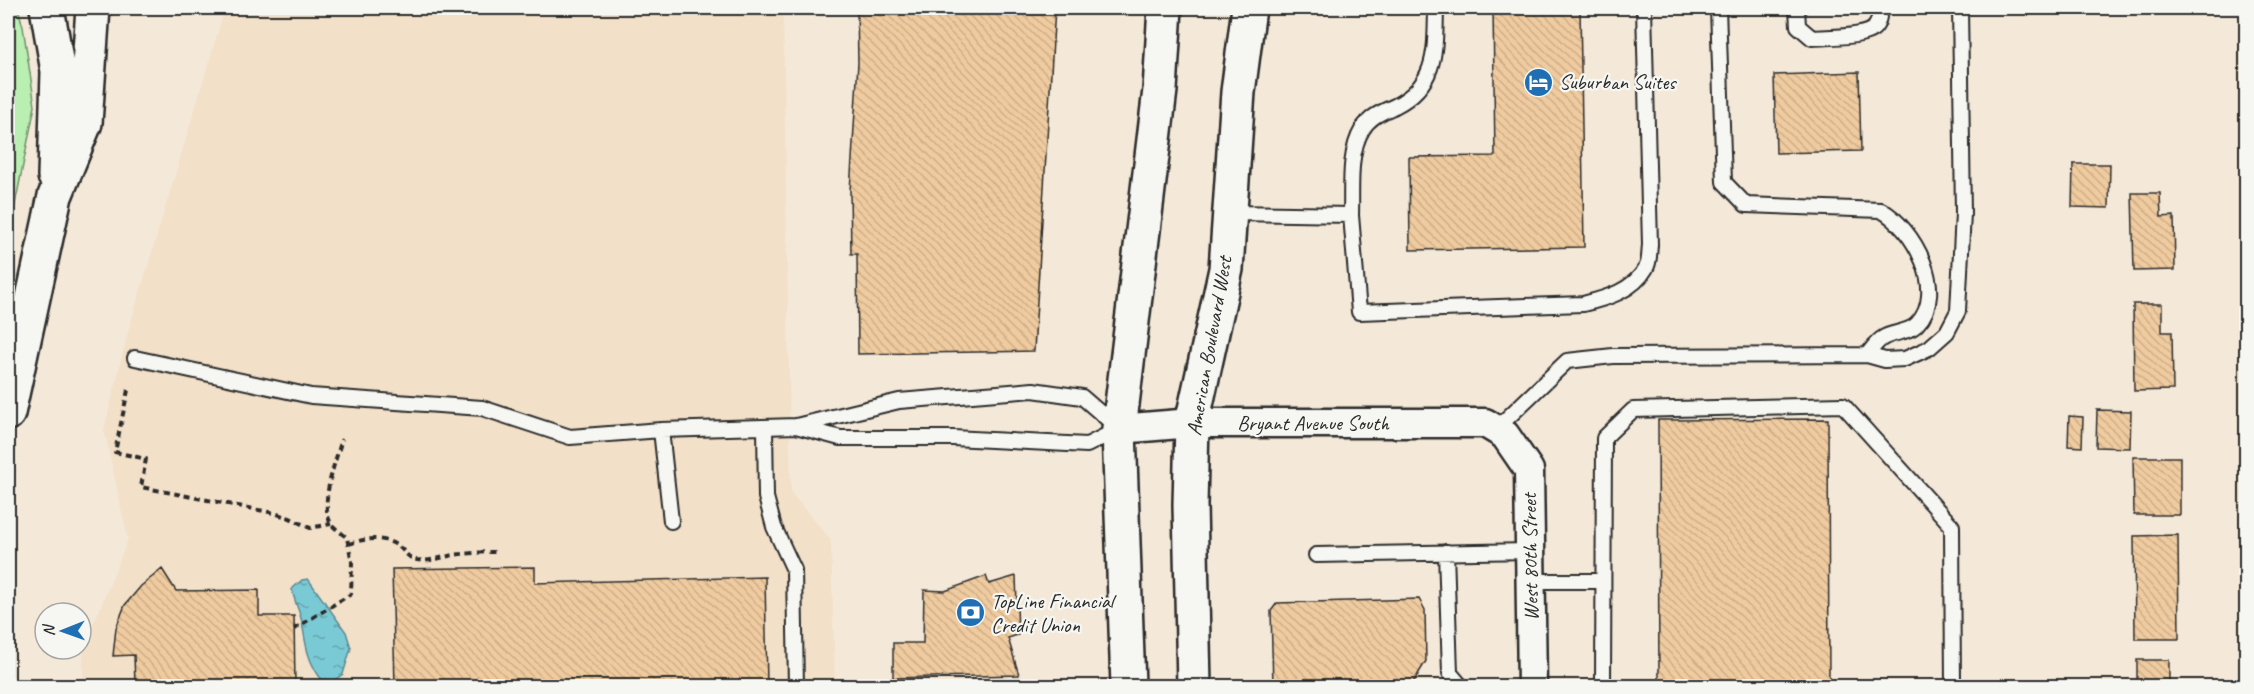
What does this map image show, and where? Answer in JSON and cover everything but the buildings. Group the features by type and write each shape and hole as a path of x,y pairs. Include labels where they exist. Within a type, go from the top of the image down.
{"main road":[{"path":"47,8 58,71 55,196"},
{"path":"8,413 55,196 85,123 93,8"},
{"path":"1128,687 1119,429 1160,90 1165,8"},
{"name":"American Boulevard West","path":"1194,687 1190,505 1192,423 1226,269 1238,92 1249,8"}],"street":[{"name":"Bryant Avenue South","path":"1119,429 1192,423 1485,423 1500,432"},
{"name":"West 80th Street","path":"1500,432 1529,470 1532,687"}],"lane":[{"path":"1436,8 1435,52 1428,76 1412,94 1373,116 1362,130 1353,153 1351,215 1359,312 1583,304 1617,295 1633,282 1647,267 1650,245 1644,8"},
{"path":"1718,8 1724,182 1746,205 1881,210 1902,225 1915,243 1929,281 1928,299 1922,316 1915,326 1881,338 1867,355"},
{"path":"1797,8 1798,26 1812,38 1864,33 1874,29 1878,22 1880,8"},
{"path":"1500,432 1567,361 1613,356 1867,355 1885,360 1905,359 1929,348 1947,332 1958,311 1963,213 1960,8"},
{"path":"1230,213 1351,215"},
{"path":"135,358 311,396 482,408 570,437 661,430 796,426 899,401 1033,390 1082,397 1119,429 1087,445 953,438 840,438 796,426"},
{"path":"1603,687 1604,438 1634,410 1843,405 1952,526 1953,687"},
{"path":"765,427 766,497 774,527 794,570 796,687"},
{"path":"661,430 671,521"},
{"path":"1316,555 1530,550"},
{"path":"1446,552 1450,673 1461,687"},
{"path":"1531,581 1603,582"}],"path":[{"path":"128,390 115,452 146,459 141,487 274,513 310,528 331,524"},
{"path":"294,629 351,594 352,561 349,544 347,538 331,524 326,506 330,478 342,440"},
{"path":"349,544 370,538 383,540 400,547 404,554 416,560 497,552"}],"shaded area":[{"path":"225,8 783,8 791,493 831,540 835,686 83,686 83,661 93,661 93,625 128,539 104,430 128,332"}],"green space":[{"path":"8,8 18,8 35,106 8,239"}],"water":[{"path":"308,579 346,632 351,648 343,674 333,681 322,680 313,666 292,589 302,580"}],"place":[{"name":"Suburban Suites","path":"1538,82"},
{"name":"TopLine Financial Credit Union","path":"970,613"}]}
